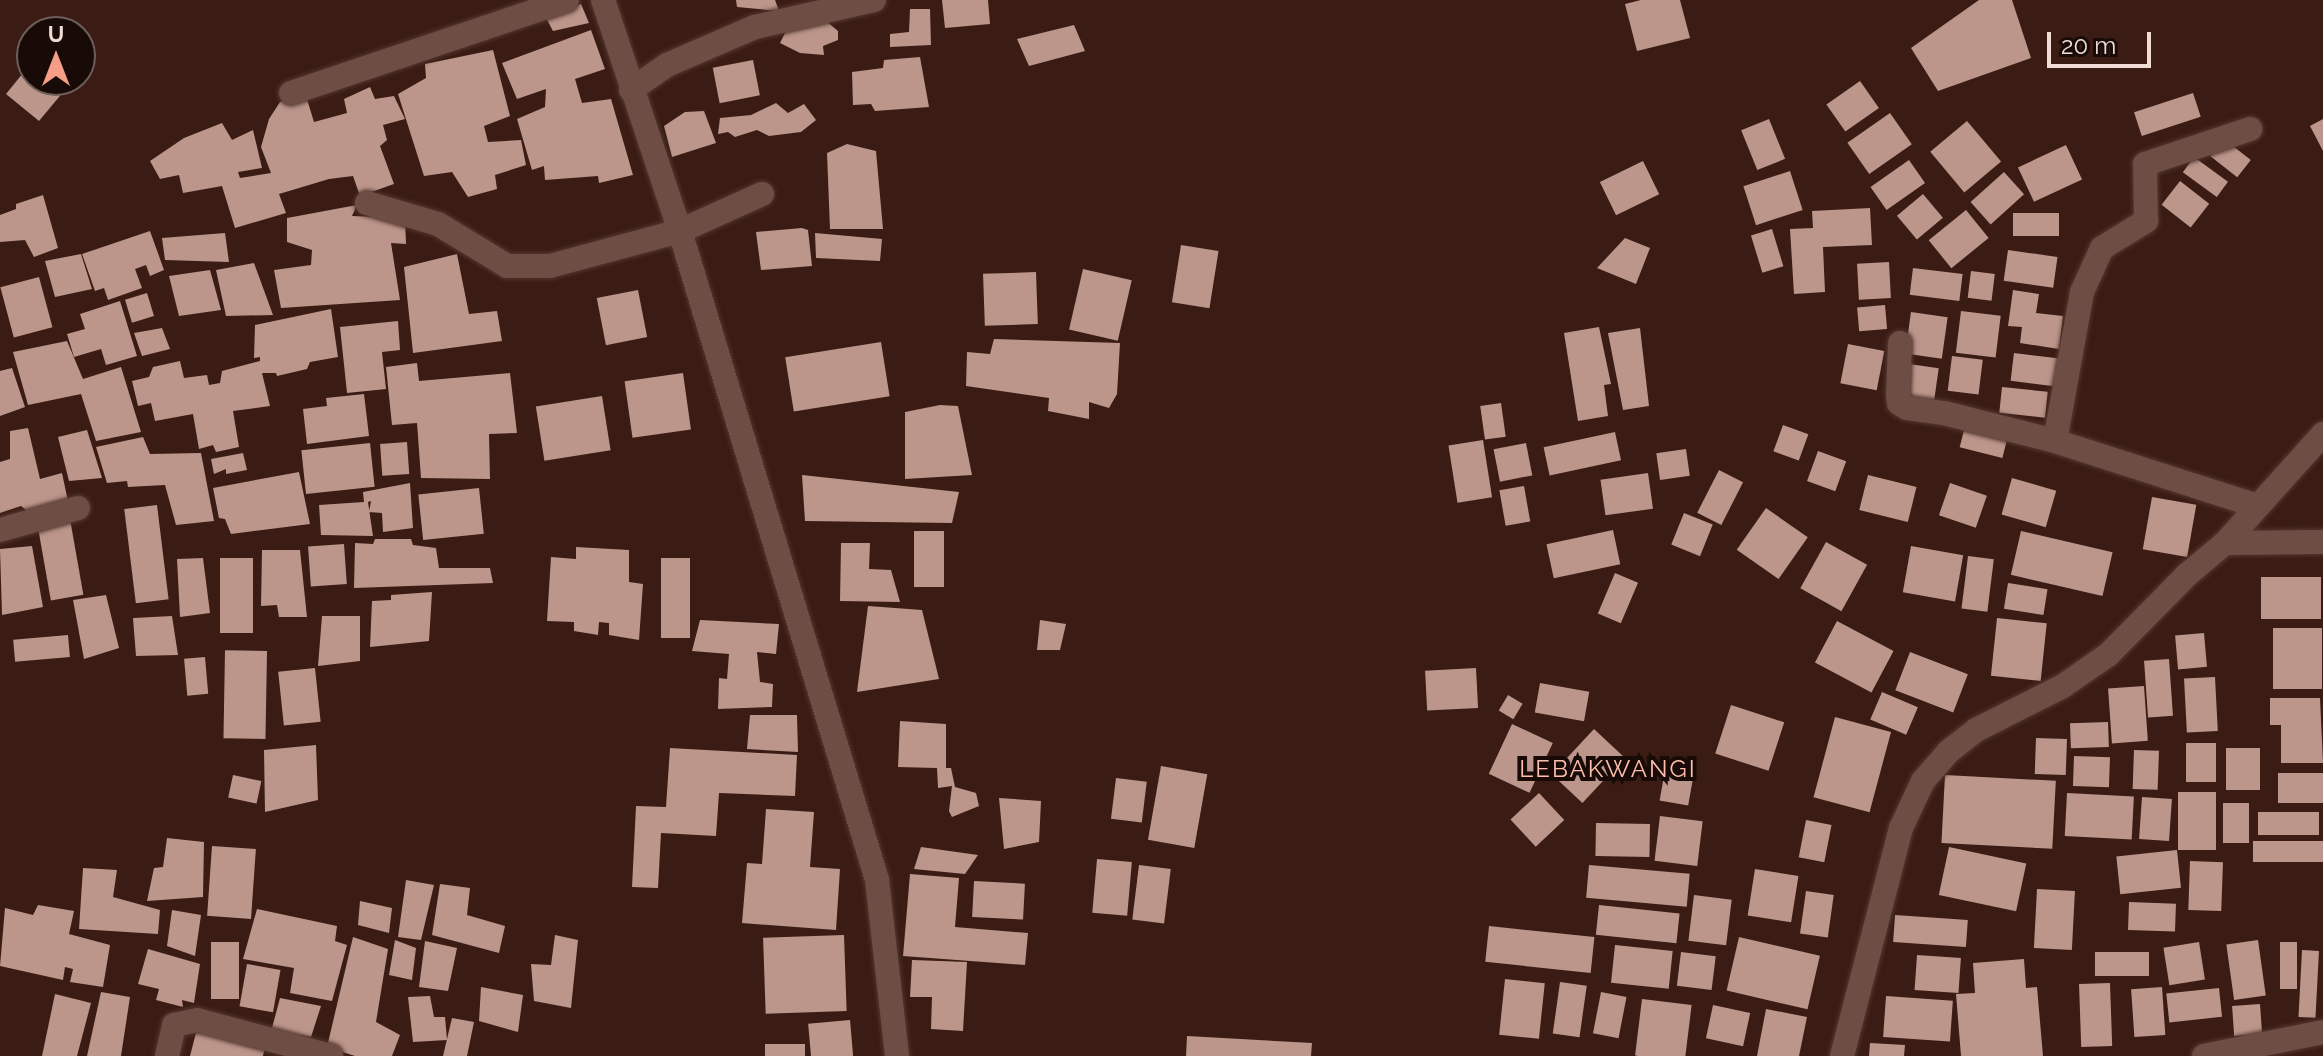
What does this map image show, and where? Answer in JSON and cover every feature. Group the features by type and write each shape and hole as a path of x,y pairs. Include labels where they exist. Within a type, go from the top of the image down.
{"street":[{"path":"291,93 567,0"},
{"path":"603,0 680,231 877,880 897,1056"},
{"path":"631,90 667,65 755,27 874,0"},
{"path":"2055,441 2082,292 2102,248 2146,221 2145,164 2250,129"},
{"path":"367,203 438,224 507,266 550,266 680,231 762,194"},
{"path":"1900,343 1898,395 1899,403 1907,408 1944,413 2055,441 2257,506"},
{"path":"1842,1056 1901,828 1923,781 1948,752 1976,730 2063,686 2109,654 2188,574 2225,543 2323,434"},
{"path":"0,530 78,508"},
{"path":"2225,543 2323,542"},
{"path":"167,1056 174,1025 197,1020 331,1056"},
{"path":"2204,1056 2323,1032"}],"building":[{"path":"736,0 775,0 779,11 737,7"},
{"path":"942,0 988,0 990,24 945,28"},
{"path":"1641,0 1680,0 1690,38 1637,51 1625,4"},
{"path":"1979,0 2012,0 2031,58 1938,91 1911,48"},
{"path":"581,4 589,23 553,31 545,16"},
{"path":"910,9 930,9 931,45 890,47 890,34 909,32"},
{"path":"826,21 838,31 838,40 823,46 824,55 800,53 780,43 788,27"},
{"path":"1074,25 1085,51 1029,66 1017,39"},
{"path":"591,30 605,69 575,79 582,103 611,99 633,175 599,183 598,176 545,180 544,166 532,170 517,119 545,107 546,89 517,99 502,63"},
{"path":"493,50 510,116 484,126 488,142 521,140 526,165 495,175 497,189 468,197 452,172 424,176 398,94 426,78 425,64"},
{"path":"920,57 929,107 875,111 871,104 853,105 852,72 883,68 884,60"},
{"path":"753,60 760,95 720,103 713,68"},
{"path":"1860,81 1879,108 1845,132 1826,105"},
{"path":"16,82 16,96 60,96 39,121 6,94"},
{"path":"370,87 375,99 394,96 405,119 383,125 387,140 380,146 394,184 360,196 353,176 329,179 279,194 286,213 235,228 222,186 183,193 179,175 160,179 150,161 184,138 222,123 232,140 253,130 262,168 238,172 240,178 271,173 261,147 269,119 280,102 306,96 314,122 347,113 344,99"},
{"path":"2193,93 2201,117 2142,136 2134,112"},
{"path":"776,103 788,113 804,104 816,120 801,132 769,136 757,130 735,137 728,132 718,134 720,118 751,115"},
{"path":"704,111 716,143 672,157 664,126 685,112"},
{"path":"1890,113 1912,144 1869,174 1847,143"},
{"path":"1769,119 1785,159 1757,170 1741,130"},
{"path":"2323,119 2323,151 2310,126"},
{"path":"1967,121 2001,162 1964,192 1930,152"},
{"path":"2224,139 2251,160 2237,177 2210,156"},
{"path":"847,144 876,151 883,229 830,229 827,153"},
{"path":"2066,145 2082,179 2034,202 2018,167"},
{"path":"2194,157 2228,182 2217,197 2183,172"},
{"path":"1909,160 1925,183 1887,210 1870,187"},
{"path":"1643,161 1659,194 1616,215 1600,182"},
{"path":"1790,171 1803,210 1756,225 1743,186"},
{"path":"2004,172 2024,194 1991,224 1971,202"},
{"path":"2180,181 2209,204 2191,227 2162,205"},
{"path":"1923,194 1943,218 1917,240 1897,216"},
{"path":"43,195 58,248 34,257 25,240 0,242 0,215 16,209 16,204"},
{"path":"357,205 352,216 405,218 406,244 391,243 400,300 281,308 274,270 311,265 312,250 287,242 287,218"},
{"path":"1870,208 1872,245 1823,247 1825,292 1794,294 1790,229 1813,228 1812,211"},
{"path":"1966,210 1989,238 1951,268 1929,240"},
{"path":"2013,213 2059,213 2059,236 2013,236"},
{"path":"1772,229 1783,266 1762,273 1751,235"},
{"path":"808,230 812,266 761,270 756,232"},
{"path":"150,231 164,270 150,276 146,265 135,269 142,288 108,300 104,288 95,291 82,254"},
{"path":"225,233 229,262 165,260 162,238"},
{"path":"815,233 882,239 880,261 816,258"},
{"path":"1625,238 1650,248 1636,284 1597,268"},
{"path":"1181,245 1219,251 1209,308 1172,302"},
{"path":"2008,250 2058,257 2053,288 2004,281"},
{"path":"81,254 92,289 55,297 45,261"},
{"path":"457,254 469,314 497,311 502,341 413,353 404,267"},
{"path":"1889,262 1891,298 1859,300 1857,264"},
{"path":"254,263 273,315 226,316 216,270"},
{"path":"1913,268 1963,274 1959,301 1910,295"},
{"path":"1083,269 1132,280 1118,341 1069,329"},
{"path":"210,270 221,310 179,316 169,276"},
{"path":"1971,271 1995,274 1992,301 1968,298"},
{"path":"1036,272 1038,324 985,326 983,274"},
{"path":"39,277 52,327 14,338 0,287"},
{"path":"638,290 647,337 606,345 597,298"},
{"path":"2013,290 2039,294 2036,313 2063,316 2059,349 2020,343 2022,327 2008,326"},
{"path":"147,293 154,316 132,323 125,300"},
{"path":"120,301 137,356 106,365 101,349 74,357 67,334 85,329 80,314"},
{"path":"1885,305 1887,329 1859,331 1857,307"},
{"path":"331,309 338,357 310,362 307,369 277,376 276,373 262,373 270,406 233,411 239,447 216,452 213,445 199,449 193,414 155,421 151,403 138,406 132,381 149,377 153,367 180,361 184,378 207,375 209,385 220,383 222,371 260,361 260,357 254,358 255,325"},
{"path":"1961,311 2001,316 1996,358 1956,353"},
{"path":"1911,312 1948,317 1942,359 1905,354"},
{"path":"398,321 400,350 382,352 386,389 347,393 340,327"},
{"path":"1599,327 1611,384 1604,385 1608,416 1578,421 1564,333"},
{"path":"162,328 170,349 142,356 134,333"},
{"path":"1640,328 1649,406 1623,410 1608,333"},
{"path":"994,339 1120,343 1117,394 1109,408 1089,402 1089,419 1048,411 1049,398 966,386 967,352 990,354"},
{"path":"67,341 83,379 121,367 141,432 96,441 81,394 28,405 13,352"},
{"path":"881,342 890,396 794,411 785,357"},
{"path":"1848,344 1884,351 1877,390 1840,383"},
{"path":"2014,353 2062,359 2058,387 2011,381"},
{"path":"1952,356 1983,360 1979,395 1948,391"},
{"path":"417,363 419,381 510,373 517,433 489,434 490,479 421,478 417,423 392,425 386,367"},
{"path":"1909,364 1939,368 1934,400 1905,396"},
{"path":"12,368 25,407 0,416 0,371"},
{"path":"683,373 691,429 633,438 625,381"},
{"path":"2002,387 2048,392 2045,418 1999,413"},
{"path":"364,394 369,436 307,444 303,409 327,406 326,398"},
{"path":"602,396 611,450 544,461 536,406"},
{"path":"1501,403 1506,437 1485,440 1480,406"},
{"path":"940,405 958,406 972,475 905,479 905,412"},
{"path":"1783,425 1808,434 1799,461 1773,451"},
{"path":"1965,426 2008,437 2002,458 1960,447"},
{"path":"28,428 40,479 62,473 69,506 26,510 21,506 0,513 0,462 10,459 10,431"},
{"path":"87,430 102,478 69,481 58,437"},
{"path":"1615,432 1621,460 1550,476 1544,447"},
{"path":"143,437 150,454 201,453 214,521 176,525 165,485 128,487 127,481 107,483 96,447"},
{"path":"1483,440 1492,497 1458,503 1448,445"},
{"path":"407,442 409,474 382,476 380,444"},
{"path":"370,443 375,487 306,494 301,450"},
{"path":"1526,443 1532,475 1500,482 1494,449"},
{"path":"1686,449 1690,476 1660,480 1656,453"},
{"path":"1818,451 1846,461 1835,491 1807,481"},
{"path":"243,453 247,470 226,474 226,469 214,474 211,459"},
{"path":"1719,470 1743,482 1721,525 1697,513"},
{"path":"299,472 310,524 231,534 225,519 219,518 213,488"},
{"path":"1648,473 1653,509 1605,515 1600,480"},
{"path":"802,475 959,492 952,523 805,521"},
{"path":"1868,475 1917,487 1908,522 1859,510"},
{"path":"2012,478 2056,491 2046,527 2002,515"},
{"path":"410,483 413,528 383,532 382,513 369,512 373,536 321,535 319,505 364,502 363,492"},
{"path":"1950,483 1987,496 1976,528 1939,515"},
{"path":"1524,486 1530,521 1506,526 1499,490"},
{"path":"479,488 484,534 423,540 418,494"},
{"path":"2152,497 2196,505 2187,557 2143,549"},
{"path":"157,505 169,599 136,603 124,509"},
{"path":"1766,508 1808,537 1779,579 1737,550"},
{"path":"1684,513 1713,525 1700,556 1671,545"},
{"path":"70,519 83,595 51,601 38,525"},
{"path":"1613,530 1620,564 1554,578 1546,544"},
{"path":"914,531 944,531 944,587 914,587"},
{"path":"2021,531 2113,552 2102,596 2011,575"},
{"path":"375,539 411,539 413,545 436,548 439,568 490,568 493,583 354,588 355,543 373,544"},
{"path":"1826,542 1867,565 1841,611 1800,588"},
{"path":"841,543 870,543 869,569 891,570 900,602 840,601"},
{"path":"344,544 347,584 311,586 308,547"},
{"path":"32,546 43,607 2,615 0,549"},
{"path":"1911,546 1963,555 1955,601 1903,592"},
{"path":"576,547 629,550 629,582 643,584 639,640 609,635 609,623 599,622 598,635 574,631 574,622 547,621 551,557 576,559"},
{"path":"262,550 300,550 307,617 279,617 277,605 261,606"},
{"path":"1968,556 1994,559 1987,612 1962,609"},
{"path":"203,558 210,613 180,617 177,559"},
{"path":"220,558 253,558 253,633 220,633"},
{"path":"661,558 690,558 690,638 661,638"},
{"path":"1615,573 1638,583 1621,623 1598,614"},
{"path":"2261,577 2321,577 2321,619 2261,619"},
{"path":"2008,583 2048,589 2043,615 2004,609"},
{"path":"432,592 429,641 370,647 372,601 391,600 391,595"},
{"path":"106,595 119,648 84,659 73,600"},
{"path":"868,606 922,610 939,679 857,692"},
{"path":"172,616 178,655 136,656 133,618"},
{"path":"322,616 360,616 360,661 318,666"},
{"path":"1997,618 2047,623 2041,681 1991,676"},
{"path":"700,620 779,624 776,654 757,652 760,682 773,684 772,707 718,709 719,678 727,679 729,654 692,651"},
{"path":"1040,620 1066,624 1060,650 1037,650"},
{"path":"1837,621 1894,651 1871,693 1815,662"},
{"path":"2273,628 2322,628 2322,689 2273,689"},
{"path":"2204,633 2207,667 2178,669 2175,636"},
{"path":"68,635 70,657 15,662 13,640"},
{"path":"225,650 267,651 265,739 223,738"},
{"path":"1910,652 1968,674 1953,712 1895,690"},
{"path":"205,657 208,694 187,696 184,659"},
{"path":"2169,659 2173,716 2148,718 2144,661"},
{"path":"315,668 321,722 284,726 278,672"},
{"path":"1476,668 1478,708 1427,711 1425,671"},
{"path":"2215,677 2218,731 2187,733 2184,679"},
{"path":"1540,683 1589,692 1584,721 1535,713"},
{"path":"2144,686 2148,741 2112,743 2108,689"},
{"path":"1882,692 1918,707 1906,735 1870,720"},
{"path":"1508,695 1523,704 1513,719 1499,710"},
{"path":"2270,698 2320,698 2323,763 2281,763 2281,725 2270,725"},
{"path":"1731,705 1784,722 1768,771 1715,754"},
{"path":"750,715 797,715 798,752 747,749"},
{"path":"1835,717 1891,732 1870,812 1814,797"},
{"path":"900,721 946,724 946,768 951,768 955,787 976,793 979,806 952,817 949,811 952,786 938,788 937,768 898,767"},
{"path":"2108,722 2109,747 2071,748 2070,723"},
{"path":"1512,724 1553,743 1530,793 1489,774"},
{"path":"1594,729 1625,758 1582,803 1552,774"},
{"path":"2036,738 2067,739 2066,775 2035,774"},
{"path":"2186,743 2216,743 2216,782 2186,782"},
{"path":"316,745 318,800 265,812 264,750"},
{"path":"670,748 797,755 795,796 719,793 716,836 661,833 658,888 632,887 636,806 666,807"},
{"path":"2226,748 2260,748 2260,790 2226,790"},
{"path":"2134,750 2159,751 2158,790 2133,789"},
{"path":"2074,756 2110,757 2109,787 2073,786"},
{"path":"1161,766 1207,774 1194,848 1148,840"},
{"path":"1665,770 1694,775 1688,806 1660,801"},
{"path":"2278,773 2323,773 2323,803 2278,803"},
{"path":"233,775 261,781 257,804 228,797"},
{"path":"1945,775 2056,781 2052,849 1941,843"},
{"path":"1116,778 1147,782 1142,822 1111,819"},
{"path":"2178,792 2216,792 2216,850 2178,850"},
{"path":"1539,793 1564,820 1536,847 1510,820"},
{"path":"2067,793 2134,797 2132,839 2065,836"},
{"path":"2142,797 2172,799 2169,841 2139,839"},
{"path":"999,798 1041,801 1039,842 1004,849"},
{"path":"2223,803 2249,803 2249,843 2223,843"},
{"path":"766,809 814,812 810,867 840,869 836,930 742,923 747,863 762,864"},
{"path":"2258,812 2319,812 2319,835 2258,835"},
{"path":"1660,816 1703,821 1697,866 1655,861"},
{"path":"1806,820 1832,825 1824,862 1799,857"},
{"path":"1596,823 1650,824 1649,857 1595,856"},
{"path":"167,838 204,842 203,897 147,901 154,868 163,867"},
{"path":"2253,841 2323,841 2323,862 2253,862"},
{"path":"212,846 256,849 251,919 207,916"},
{"path":"921,847 978,855 965,874 914,869"},
{"path":"1949,847 2026,863 2016,911 1939,895"},
{"path":"2177,850 2181,888 2120,894 2116,856"},
{"path":"1097,859 1132,862 1127,916 1092,913"},
{"path":"2190,861 2223,862 2221,911 2188,910"},
{"path":"1139,865 1171,869 1164,923 1132,920"},
{"path":"1589,865 1690,874 1687,907 1586,898"},
{"path":"83,868 117,870 113,897 160,910 158,934 79,929"},
{"path":"1755,869 1798,876 1791,922 1748,915"},
{"path":"910,874 959,878 955,927 1028,933 1025,965 903,956"},
{"path":"406,880 434,885 421,940 398,937"},
{"path":"974,881 1025,884 1023,920 972,917"},
{"path":"440,884 470,888 467,915 505,926 499,953 432,935"},
{"path":"2037,889 2075,891 2072,950 2034,948"},
{"path":"1806,891 1834,895 1828,937 1800,934"},
{"path":"1694,895 1732,900 1726,945 1688,941"},
{"path":"360,901 392,908 389,933 358,925"},
{"path":"2129,902 2176,904 2175,932 2128,930"},
{"path":"38,905 74,911 69,934 110,945 103,987 70,982 73,969 65,967 63,980 0,966 5,908 33,915"},
{"path":"1599,905 1680,913 1676,943 1596,935"},
{"path":"257,909 337,926 335,941 347,945 332,1001 290,993 294,968 243,959"},
{"path":"172,910 201,915 195,956 167,946"},
{"path":"1895,915 1968,920 1966,947 1893,942"},
{"path":"1489,926 1594,937 1591,973 1485,962"},
{"path":"555,935 578,940 571,1008 534,1001 531,964 551,965"},
{"path":"844,935 847,1011 766,1014 763,938"},
{"path":"353,937 388,949 376,1022 400,1035 392,1056 355,1056 327,1047"},
{"path":"1739,937 1820,956 1808,1009 1727,991"},
{"path":"395,940 416,948 412,980 389,975"},
{"path":"2258,940 2266,995 2234,1000 2226,944"},
{"path":"425,941 457,948 448,991 419,987"},
{"path":"211,942 239,942 239,999 211,999"},
{"path":"2199,942 2205,980 2169,985 2163,948"},
{"path":"2280,942 2297,942 2297,989 2280,989"},
{"path":"1615,945 1673,951 1669,989 1611,983"},
{"path":"148,949 200,964 194,1003 182,1000 183,1007 156,1000 159,989 138,984"},
{"path":"2302,950 2319,951 2315,1018 2298,1017"},
{"path":"1681,952 1716,956 1712,990 1677,986"},
{"path":"2095,952 2149,952 2149,976 2095,976"},
{"path":"1917,955 1961,958 1958,993 1915,990"},
{"path":"2024,959 2026,988 2037,987 2043,1056 1961,1056 1956,994 1975,993 1973,963"},
{"path":"912,960 967,962 963,1031 931,1029 932,997 910,997"},
{"path":"247,964 280,970 273,1012 240,1006"},
{"path":"1505,979 1545,983 1539,1039 1499,1035"},
{"path":"1560,982 1587,986 1580,1037 1553,1033"},
{"path":"2110,983 2112,1046 2081,1047 2079,984"},
{"path":"481,987 523,995 518,1032 479,1021"},
{"path":"2162,987 2165,1035 2134,1037 2131,989"},
{"path":"2219,988 2222,1017 2169,1022 2166,994"},
{"path":"101,992 130,997 121,1056 87,1056"},
{"path":"1601,992 1627,997 1619,1038 1593,1033"},
{"path":"55,994 91,1003 77,1056 42,1056"},
{"path":"430,996 434,1017 445,1017 447,1040 413,1042 408,997"},
{"path":"1886,996 1953,1001 1950,1042 1883,1037"},
{"path":"280,998 321,1006 311,1037 300,1035 298,1043 278,1039 281,1030 272,1028"},
{"path":"1642,999 1692,1005 1685,1056 1635,1056"},
{"path":"2260,1004 2262,1034 2234,1036 2232,1006"},
{"path":"1713,1005 1750,1013 1743,1046 1706,1038"},
{"path":"1766,1009 1807,1017 1799,1056 1757,1056"},
{"path":"452,1018 474,1022 467,1056 443,1056"},
{"path":"850,1020 853,1056 811,1056 808,1024"},
{"path":"198,1025 266,1043 263,1056 190,1056"},
{"path":"1187,1036 1312,1043 1311,1056 1186,1056"},
{"path":"1870,1043 1905,1045 1904,1056 1869,1056"},
{"path":"765,1044 805,1044 805,1056 765,1056"}],"district":[{"name":"LEBAKWANGI","path":"1608,769"}]}
